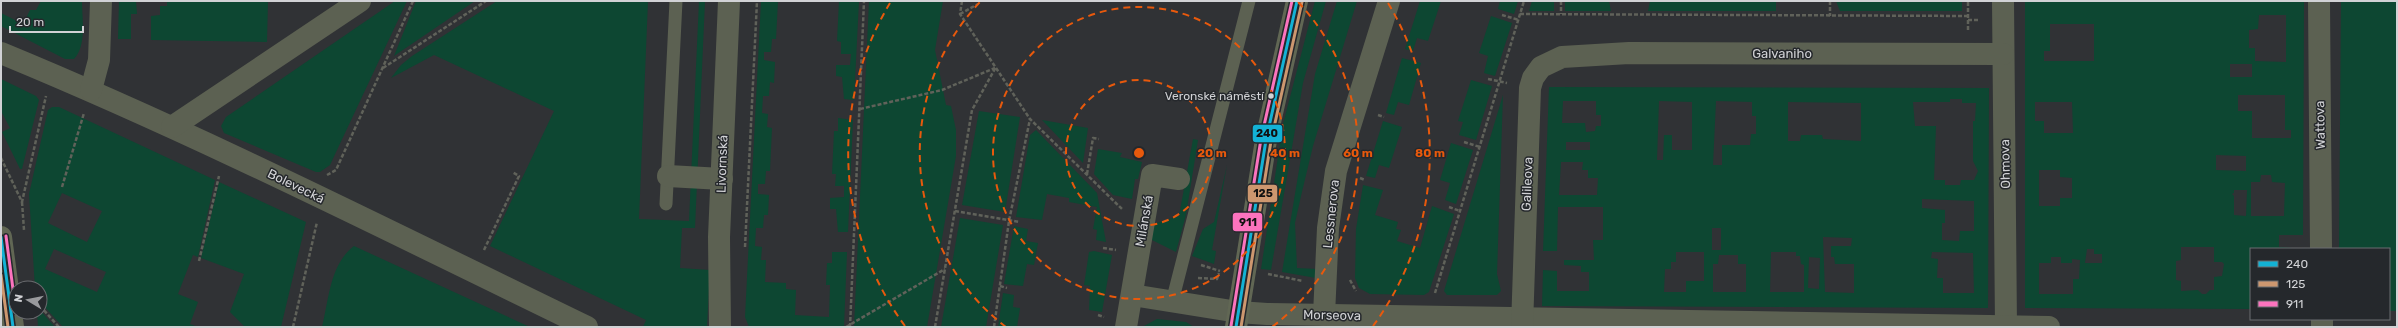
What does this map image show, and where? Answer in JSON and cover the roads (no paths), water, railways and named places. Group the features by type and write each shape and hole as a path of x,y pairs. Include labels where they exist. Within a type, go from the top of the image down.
{"street":[{"path":"91,90 99,60 101,1"},
{"path":"172,127 360,1"},
{"name":"Livornská","path":"720,327 719,237 729,1"},
{"path":"1132,295 1172,302 1237,319 1266,140 1297,1"},
{"name":"Lessnerova","path":"1324,315 1328,228 1336,170 1389,1"},
{"name":"Ohmova","path":"2003,1 2006,327"},
{"name":"Wattova","path":"2319,1 2321,248"},
{"name":"Bolevecká","path":"1,53 91,90 172,127 587,327"},
{"name":"Galvaniho","path":"1562,57 1629,53 2003,54"},
{"name":"Galileova","path":"1522,323 1530,88 1533,78 1540,67 1562,57"},
{"name":"Milánská","path":"1126,327 1152,175 1179,179"},
{"path":"668,176 722,179"},
{"path":"1,236 13,327"},
{"name":"Morseova","path":"1237,319 1324,315 1522,323 2049,327"}],"lane":[{"path":"666,204 676,1"},
{"path":"1172,302 1248,1"}],"place":[{"name":"Veronské náměstí","path":"1271,96"}]}
